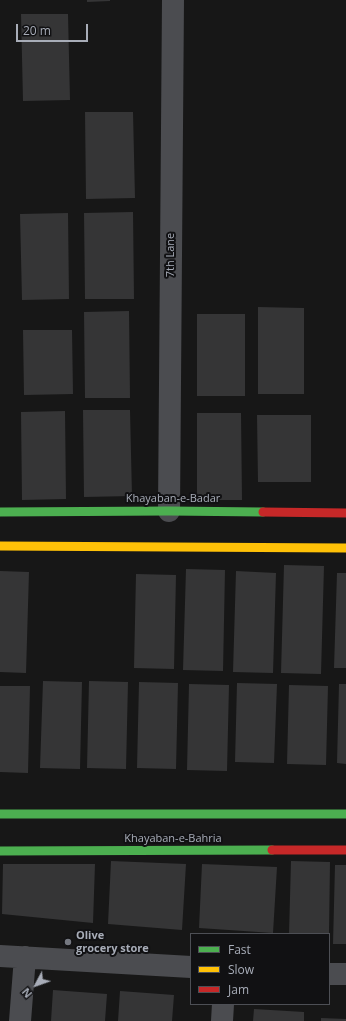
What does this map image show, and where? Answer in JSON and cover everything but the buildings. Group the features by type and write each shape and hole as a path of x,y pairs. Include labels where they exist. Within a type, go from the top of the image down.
{"main road":[{"name":"Khayaban-e-Badar","path":"0,512 169,510 346,513"},
{"path":"0,546 346,548"},
{"path":"0,814 346,814"},
{"name":"Khayaban-e-Bahria","path":"0,851 346,850"}],"street":[{"name":"7th Lane","path":"169,510 173,0"},
{"path":"0,956 190,967"},
{"path":"20,1021 25,957"},
{"path":"330,974 346,974"},
{"path":"222,1021 223,1005"}],"traffic: fast":[{"path":"0,512 263,512"},
{"path":"0,814 346,814"},
{"path":"0,851 272,850"}],"traffic: slow":[{"path":"0,546 346,548"}],"traffic: jam":[{"path":"263,512 346,513"},
{"path":"272,850 346,850"}],"place":[{"name":"Olive grocery store","path":"68,942"}]}
